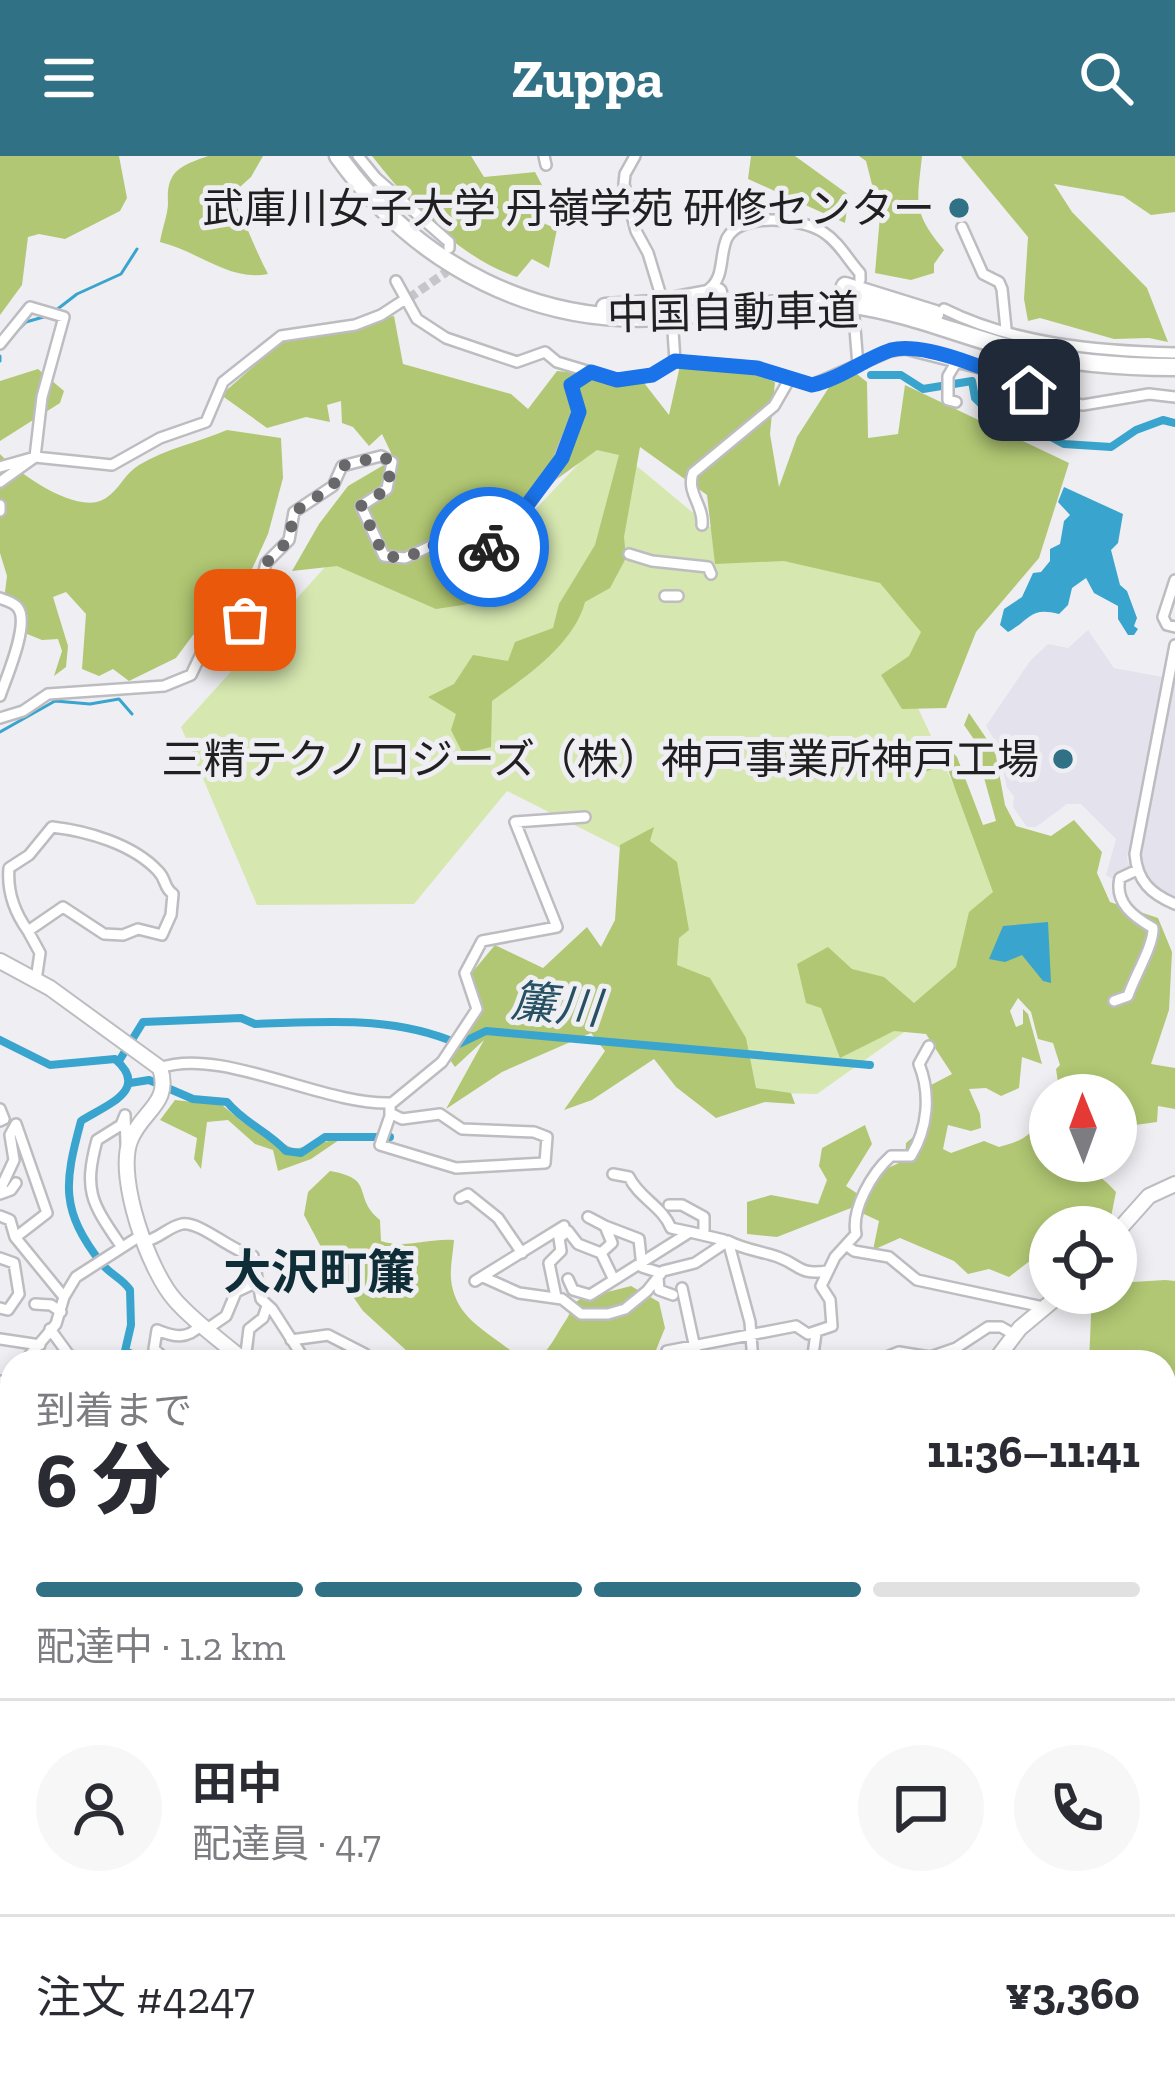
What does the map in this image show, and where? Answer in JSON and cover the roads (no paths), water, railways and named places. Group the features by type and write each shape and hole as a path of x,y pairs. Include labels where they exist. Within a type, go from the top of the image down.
{"highway":[{"path":"338,156 409,247"},
{"name":"中国自動車道","path":"338,156 371,198 421,245 457,270 512,296 567,312 621,318 787,302 852,304 1043,356 1101,364 1175,360"},
{"name":"中国自動車道","path":"353,156 394,211 445,252 515,288 586,307 656,310 786,294 836,294 948,315 1063,351 1175,360"},
{"path":"852,283 948,315"},
{"path":"586,307 654,304 718,292"},
{"path":"576,324 646,324 732,309"}],"main road":[{"path":"0,961 36,980 160,1068 162,1099 135,1131 125,1182 167,1291 233,1350"},
{"path":"1137,1209 1148,1196 1175,1184"},
{"path":"1003,1350 1038,1314"}],"street":[{"path":"353,156 449,242 448,248"},
{"path":"635,156 624,184 661,297 714,288 728,238 739,226 752,223 796,222 823,232 860,274 852,283"},
{"path":"962,227 983,274 1003,289 1006,329"},
{"path":"396,281 425,326 467,346 517,362 545,352 557,362 617,380 652,375 675,361 757,368 812,385 898,349 957,361 1043,396 1083,405 1149,394 1175,397"},
{"path":"0,467 35,457 101,466 122,462 160,438 206,422 223,382 281,337 355,325 406,299"},
{"path":"0,344 30,308 64,317 42,397 35,457 0,482"},
{"path":"948,315 1066,345 1175,360"},
{"path":"854,316 858,366"},
{"path":"673,331 675,361"},
{"path":"1010,356 1011,380"},
{"path":"956,402 948,400 948,379 957,361"},
{"path":"0,718 23,711 45,695 164,686 191,675 214,631 245,620 254,610 266,563 289,540 294,512 333,486 342,466 381,456 392,462 387,489 361,506 384,556 405,558 434,545 449,571 462,574 555,470 579,412 571,385 591,372"},
{"path":"702,525 702,509 690,487 693,473 774,406 789,380"},
{"path":"629,554 652,562 708,567 711,574"},
{"path":"1175,580 1163,617 1175,627"},
{"path":"665,596 678,596"},
{"path":"0,598 20,610 20,638 0,696"},
{"path":"1175,645 1135,854 1137,870 1151,892 1175,904"},
{"path":"160,1068 193,1064 390,1108 402,1119 440,1114 462,1129 534,1132 547,1137 545,1163 456,1168 380,1144 390,1108 442,1063 477,1009 465,973 482,941 557,927 515,822 585,817"},
{"path":"28,931 63,907 104,934 123,935 138,929 160,936 171,915 172,891 165,888 157,870 119,846 78,829 52,827 29,855 11,866 4,880 16,914 40,953 36,980"},
{"path":"1114,1001 1128,996 1154,938 1153,928 1129,912 1118,887 1120,878 1137,870"},
{"path":"672,1350 796,1326 808,1334 832,1326 830,1300 821,1286 856,1234 854,1215 875,1173 891,1156 911,1156 923,1133 927,1092 919,1064 929,1046"},
{"path":"0,1109 4,1119 0,1121"},
{"path":"116,1249 92,1204 93,1136 121,1125 122,1113 129,1146"},
{"path":"0,1192 14,1160 10,1135 16,1124 47,1213 16,1237 0,1240"},
{"path":"614,1174 629,1178 635,1192 676,1232 726,1240 753,1253 779,1257 806,1274 827,1271"},
{"path":"0,1192 11,1190 16,1183"},
{"path":"460,1198 468,1194 480,1202 498,1218 522,1253"},
{"path":"77,1211 92,1204"},
{"path":"669,1205 682,1205 704,1217 704,1235"},
{"path":"0,1216 10,1220 16,1237 64,1297"},
{"path":"588,1217 639,1239 646,1271 661,1273 695,1263 726,1240"},
{"path":"35,1350 62,1312 76,1276 116,1249 145,1238 157,1239 174,1226 192,1224 237,1252 253,1256 261,1299 298,1350"},
{"path":"564,1226 479,1279 519,1293 556,1297 581,1314 608,1314 638,1300 661,1273"},
{"path":"601,1253 612,1243 605,1226"},
{"path":"556,1297 549,1264 561,1251 559,1238 564,1232 601,1253 614,1280"},
{"path":"568,1279 572,1290 585,1295 690,1232"},
{"path":"726,1240 753,1350"},
{"path":"847,1245 854,1251 889,1257 917,1280 1029,1304"},
{"path":"0,1258 12,1260 12,1268"},
{"path":"0,1275 12,1268"},
{"path":"0,1308 8,1310 19,1294 18,1273 12,1268"},
{"path":"661,1273 657,1286 677,1292 695,1350"},
{"path":"155,1350 157,1330 181,1337 226,1316 236,1292 257,1282"},
{"path":"34,1304 52,1305 62,1312"},
{"path":"247,1350 249,1330 263,1318 267,1306"},
{"path":"950,1350 988,1327 1001,1327 1015,1335"},
{"path":"50,1329 65,1350"},
{"path":"814,1350 816,1333"},
{"path":"291,1340 328,1335 357,1350"},
{"path":"0,1339 40,1345"}],"water":[{"path":"1064,487 1123,514 1118,543 1111,550 1120,585 1137,618 1134,635 1128,635 1118,619 1118,606 1094,593 1086,578 1072,588 1068,605 1059,614 1036,613 1008,632 1000,625 1004,609 1022,597 1033,573 1041,572 1050,561 1050,549 1060,544 1064,521 1070,515 1058,502"},
{"path":"1048,922 1051,983 1043,981 1022,955 1005,962 989,959 1003,926"}],"waterway":[{"path":"55,311 77,294 121,274 137,249"},
{"path":"10,338 26,322 47,316"},
{"path":"0,356 0,361"},
{"path":"871,375 901,375 923,389 972,381 975,398 997,420 1027,424 1064,444 1111,447 1136,430 1163,420 1175,423"},
{"path":"0,732 55,701 90,704 119,699 132,714"},
{"name":"簾川","path":"119,1061 143,1022 241,1018 255,1024 384,1024 459,1044 486,1031 870,1065"},
{"path":"0,1040 50,1065 115,1059 125,1070 127,1088 121,1096 81,1121 69,1196 88,1245 130,1290 131,1325 125,1350"},
{"path":"130,1083 149,1080 193,1099 227,1102 286,1151 301,1153 325,1137 390,1137"}],"tunnel":[{"path":"409,298 445,273 447,262"}],"place":[{"name":"武庫川女子大学 丹嶺学苑 研修センター","path":"959,208"},
{"name":"三精テクノロジーズ（株）神戸事業所神戸工場","path":"1063,759"}],"district":[{"name":"大沢町簾","path":"319,1272"}]}
